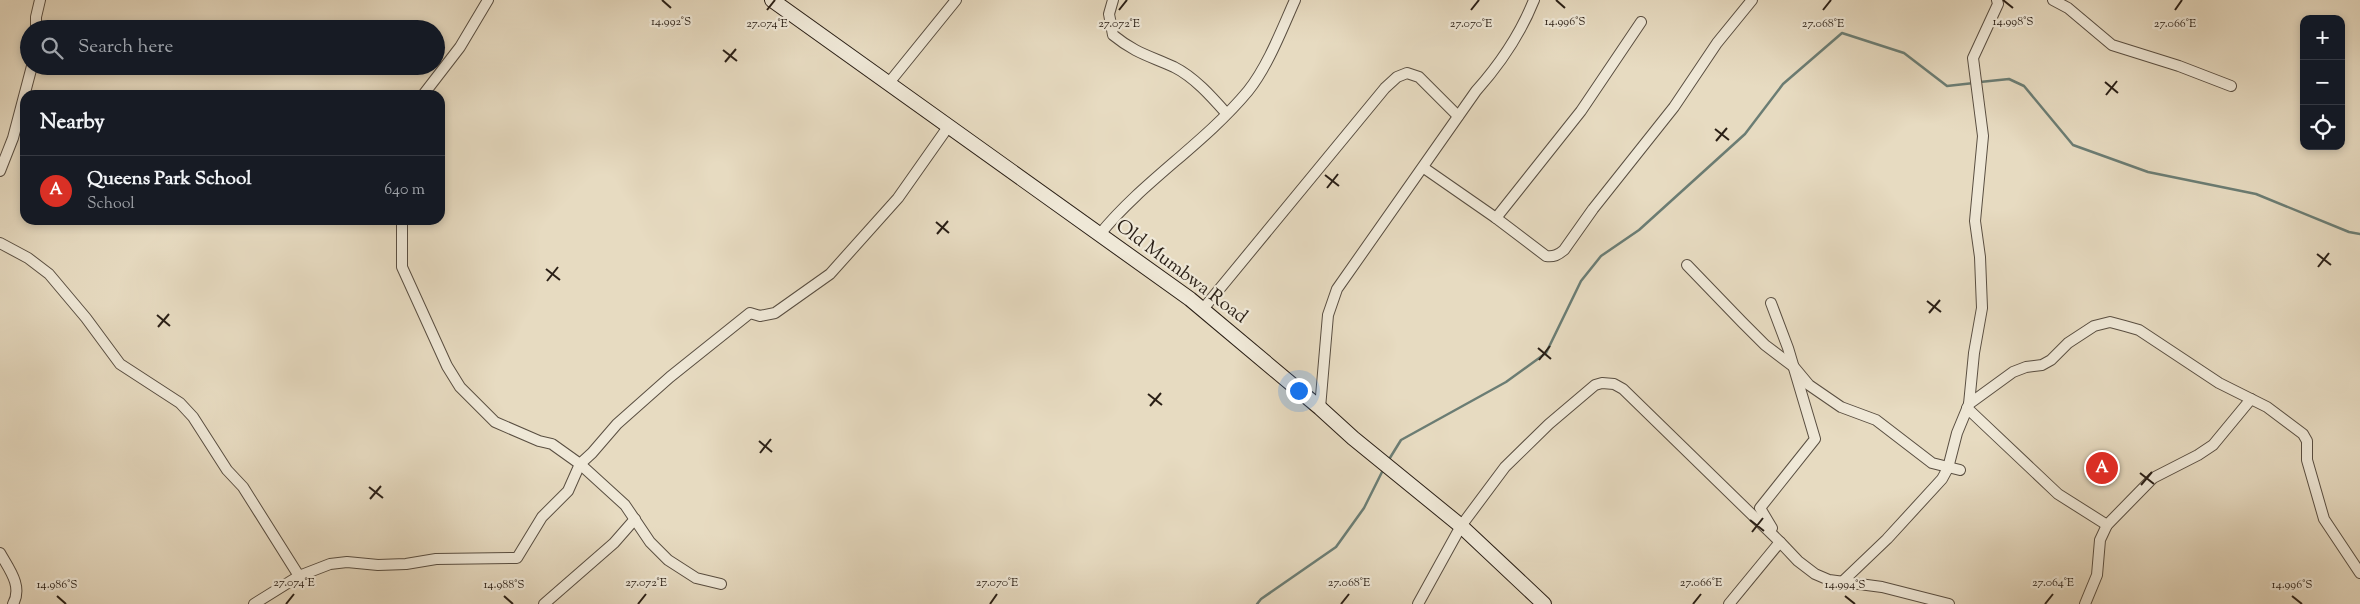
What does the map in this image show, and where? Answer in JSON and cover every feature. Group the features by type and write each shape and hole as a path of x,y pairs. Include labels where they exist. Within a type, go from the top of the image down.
{"main road":[{"name":"Old Mumbwa Road","path":"772,0 1100,234 1203,310 1353,438 1461,526 1544,604"}],"street":[{"path":"37,20 40,0"},
{"path":"445,66 460,47 488,0"},
{"path":"888,84 956,0"},
{"path":"1113,0 1109,14 1113,35 1145,56 1176,68 1207,92 1226,113"},
{"path":"1100,234 1114,218 1188,151 1248,90 1272,49 1295,0"},
{"path":"1320,408 1331,302 1352,264 1399,198 1424,168 1433,150 1476,91 1499,66 1516,39 1534,0"},
{"path":"1424,168 1496,218 1546,256 1552,257 1564,250 1593,209 1674,107 1716,43 1752,0"},
{"path":"2053,0 2068,8 2112,44 2179,66 2231,86"},
{"path":"1842,582 1928,496 1948,468 1957,432 1968,406 1974,353 1982,308 1980,256 1976,221 1983,136 1979,97 1973,66 1976,51 1999,1"},
{"path":"1496,218 1581,110 1641,22"},
{"path":"1203,310 1385,88 1397,77 1407,73 1419,77 1458,116"},
{"path":"26,90 30,75"},
{"path":"427,90 438,75"},
{"path":"0,172 13,138 20,111"},
{"path":"254,604 299,576 330,564 346,562 406,564 436,559 517,558 542,517 568,491 580,464 592,454 617,424 670,377 750,314 760,316 775,313 830,274 898,198 948,127"},
{"path":"402,225 402,267 446,366 460,387 495,422 539,441 552,444 580,464 625,505 650,542 668,560 696,578 721,584"},
{"path":"0,243 28,258 49,274 86,318 120,364 180,403 192,417 226,470 243,487 299,576"},
{"path":"1687,265 1765,345 1794,367 1809,385 1841,407 1876,420 1932,463 1960,470"},
{"path":"1771,303 1794,367 1815,438 1760,508 1780,542"},
{"path":"1968,406 2013,372 2026,366 2042,365 2051,360 2068,343 2094,326 2110,322 2139,330 2219,383 2267,407 2303,434 2307,441 2307,460 2324,519 2360,573"},
{"path":"1418,604 1461,526 1505,467 1578,398 1595,385 1602,383 1614,384 1623,390 1798,561 1815,574 1829,580 1882,587 1949,604"},
{"path":"2085,604 2097,575 2100,540 2107,525 2153,478 2213,445 2251,399"},
{"path":"1968,406 2058,494 2107,525"},
{"path":"544,604 607,549 634,520"},
{"path":"1729,604 1780,542"},
{"path":"0,553 15,580 17,597 13,604"}],"waterway":[{"path":"1388,461 1401,440 1506,382 1546,353 1581,281 1601,256 1639,230 1745,134 1783,84 1842,33 1904,53 1947,86 1974,83"},
{"path":"1980,82 2009,79 2024,86 2073,145 2148,172 2256,194 2349,232 2360,234"},
{"path":"1257,604 1261,599 1336,547 1364,508 1384,468"}],"place":[{"name":"Queens Park School","path":"2102,468"}]}
